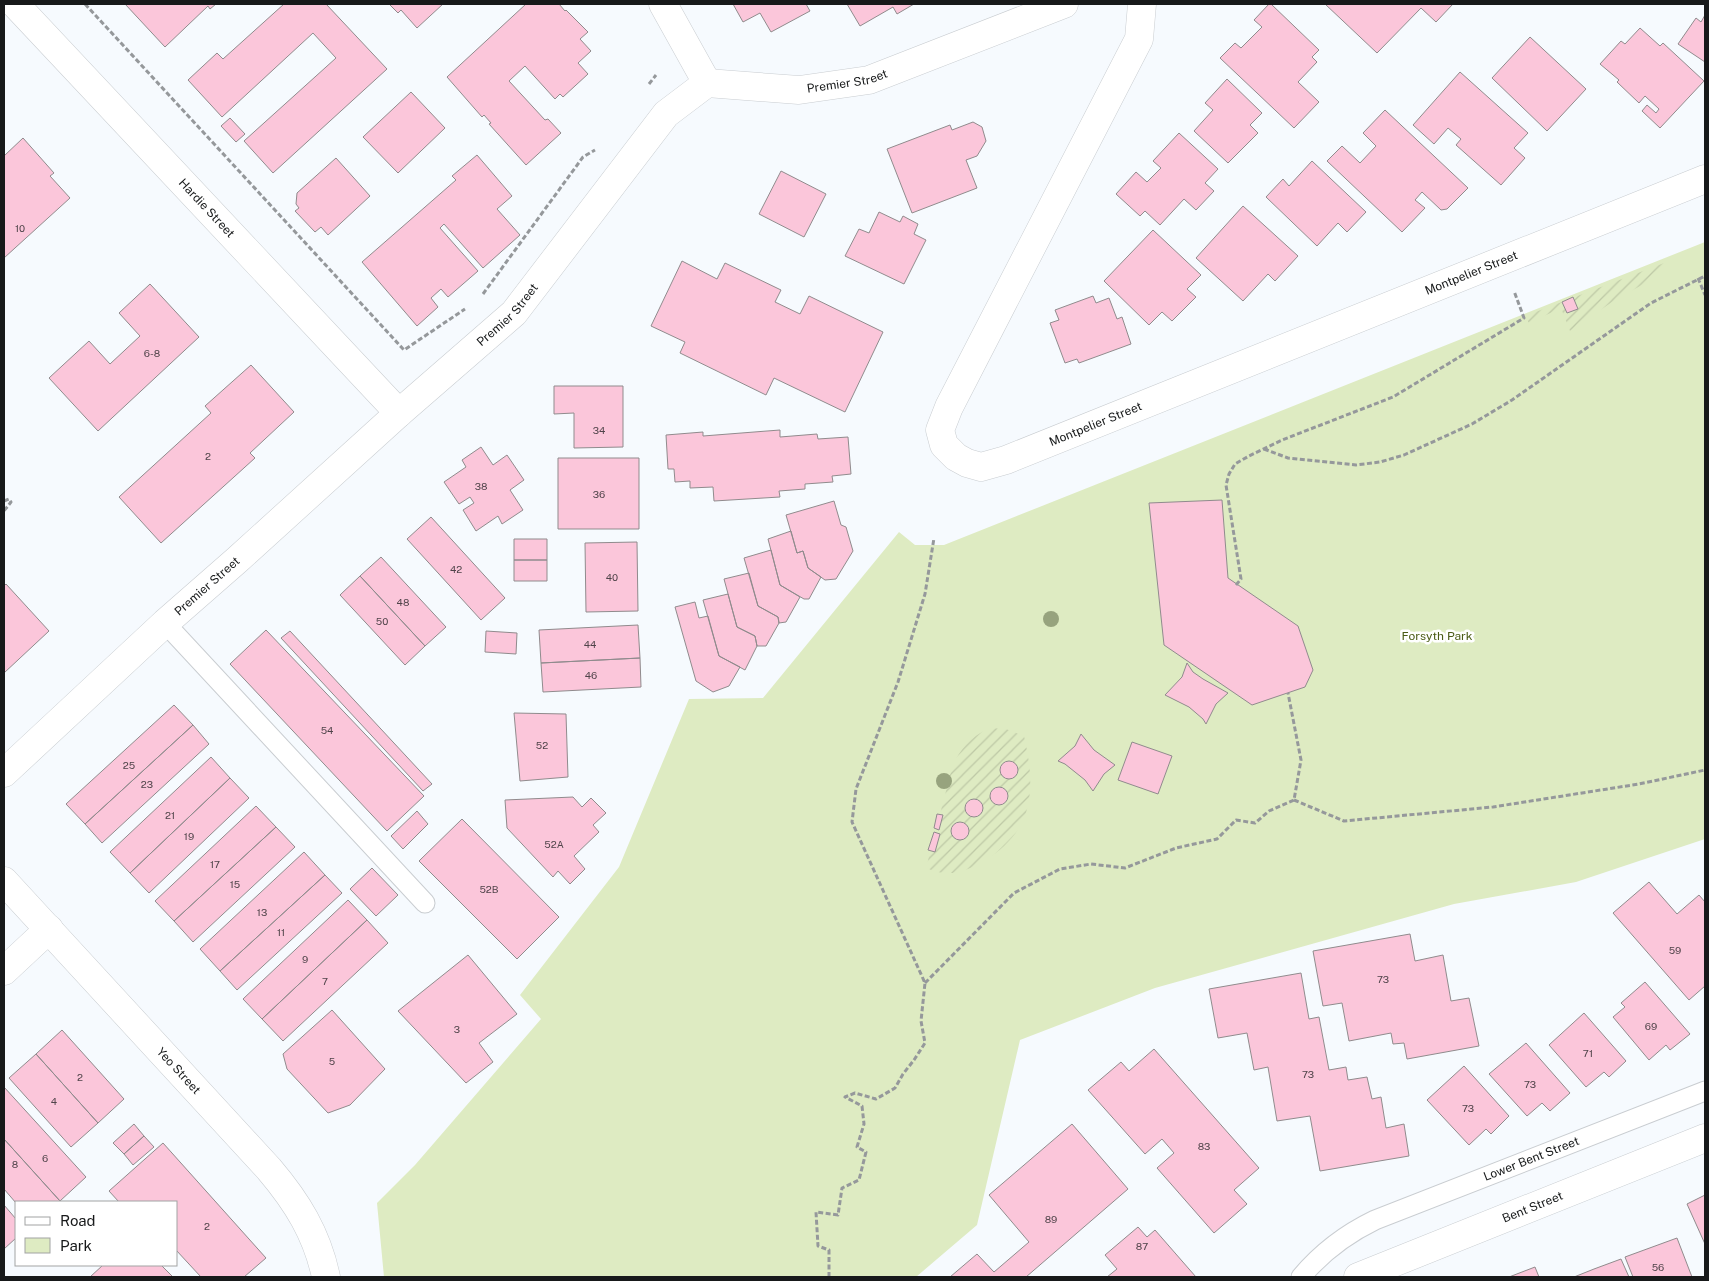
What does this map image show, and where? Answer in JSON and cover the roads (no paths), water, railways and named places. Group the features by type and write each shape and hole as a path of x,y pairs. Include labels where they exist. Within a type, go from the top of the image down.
{"street":[{"name":"Hardie Street","path":"15,4 399,413"},
{"path":"663,4 707,83"},
{"name":"Premier Street","path":"4,773 165,623 245,554 399,413 514,313 666,114 707,83 799,90 869,80 1064,4"},
{"name":"Montpelier Street","path":"1142,4 1139,39 949,407 940,430 944,445 956,457 967,463 981,467 1006,460 1705,179"},
{"name":"Yeo Street","path":"4,881 291,1195 316,1243 326,1277"},
{"path":"4,971 49,929"},
{"name":"Bent Street","path":"1358,1277 1705,1138"}],"lane":[{"path":"165,623 425,903"},
{"name":"Lower Bent Street","path":"1301,1277 1330,1248 1359,1228 1384,1216 1705,1091"}],"park label":[{"name":"Forsyth Park","path":"1437,636"}]}
